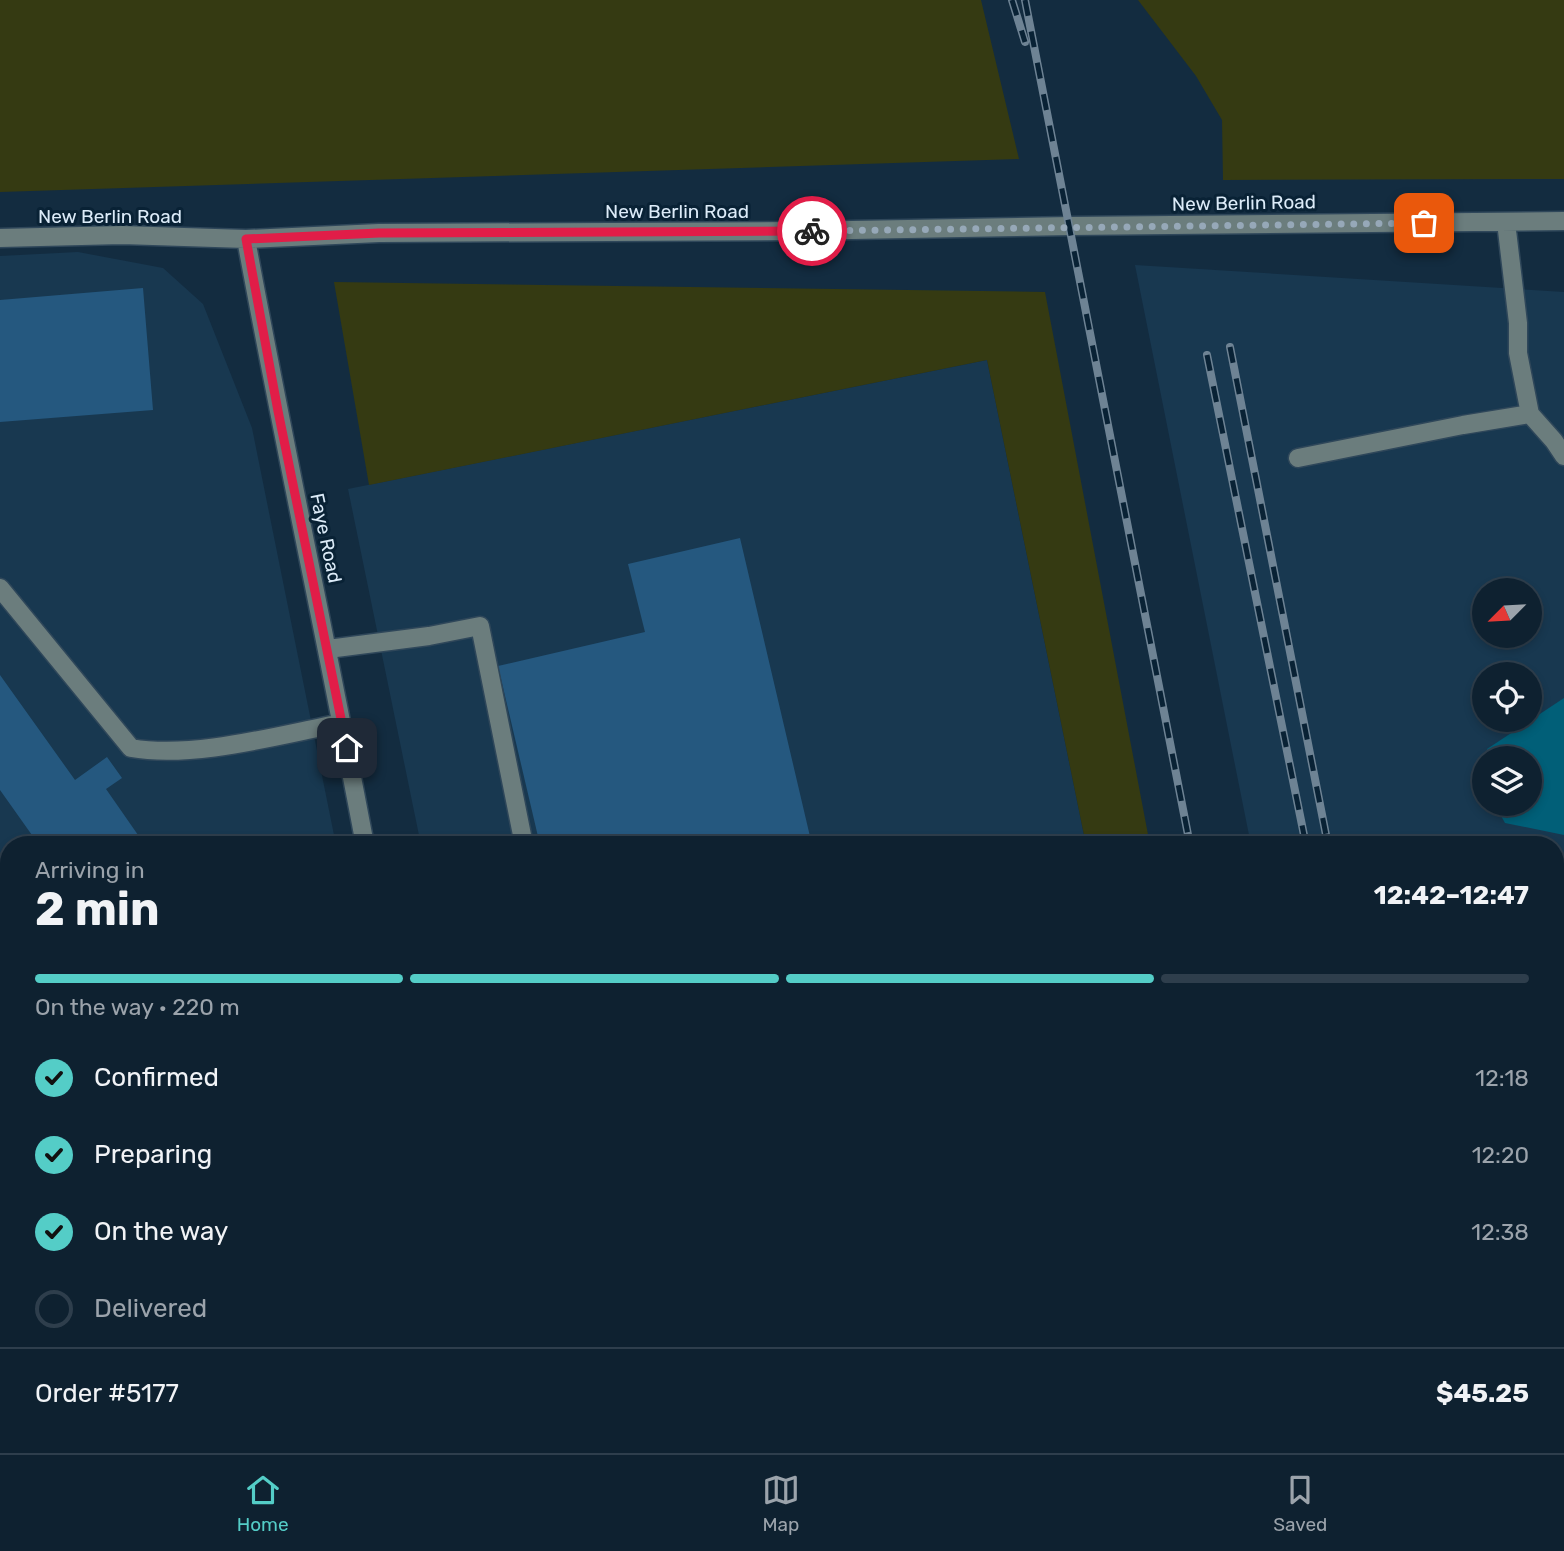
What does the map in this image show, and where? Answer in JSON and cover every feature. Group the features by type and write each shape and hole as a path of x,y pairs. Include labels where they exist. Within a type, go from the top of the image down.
{"street":[{"name":"New Berlin Road","path":"0,238 122,235 246,239 379,233 1564,221"},
{"path":"1506,222 1518,323 1518,353 1530,414 1564,456"},
{"name":"Faye Road","path":"246,239 363,836"},
{"path":"1298,458 1530,414"},
{"path":"0,588 131,748 149,751 198,750 342,723"},
{"path":"328,649 429,636 480,626 522,836"}],"shaded area":[{"path":"78,252 163,268 203,304 252,428 334,836 0,836 0,256"},
{"path":"1135,265 1564,292 1564,836 1249,836"},
{"path":"987,360 1084,836 419,836 348,489"},
{"path":"1564,698 1564,835 1505,823 1501,816 1542,816 1542,746 1492,746 1513,732 1542,732 1542,713"}],"green space":[{"path":"0,0 981,0 1019,159 0,192"},
{"path":"1138,0 1564,0 1564,179 1223,180 1222,120 1196,76"},
{"path":"334,282 1045,292 1148,836 1084,836 987,360 369,485"}],"building":[{"path":"143,288 153,410 0,422 0,300"},
{"path":"740,538 810,836 538,836 498,666 645,632 628,564"},
{"path":"0,675 75,780 107,757 122,778 106,789 139,836 33,836 0,790"}],"railway":[{"path":"1012,0 1025,42"},
{"path":"1025,0 1188,836"},
{"path":"1230,347 1326,836"},
{"path":"1207,355 1304,836"}],"way so far":[{"path":"812,231 1424,223"}],"route":[{"path":"347,748 246,239 379,233 812,231"}]}
